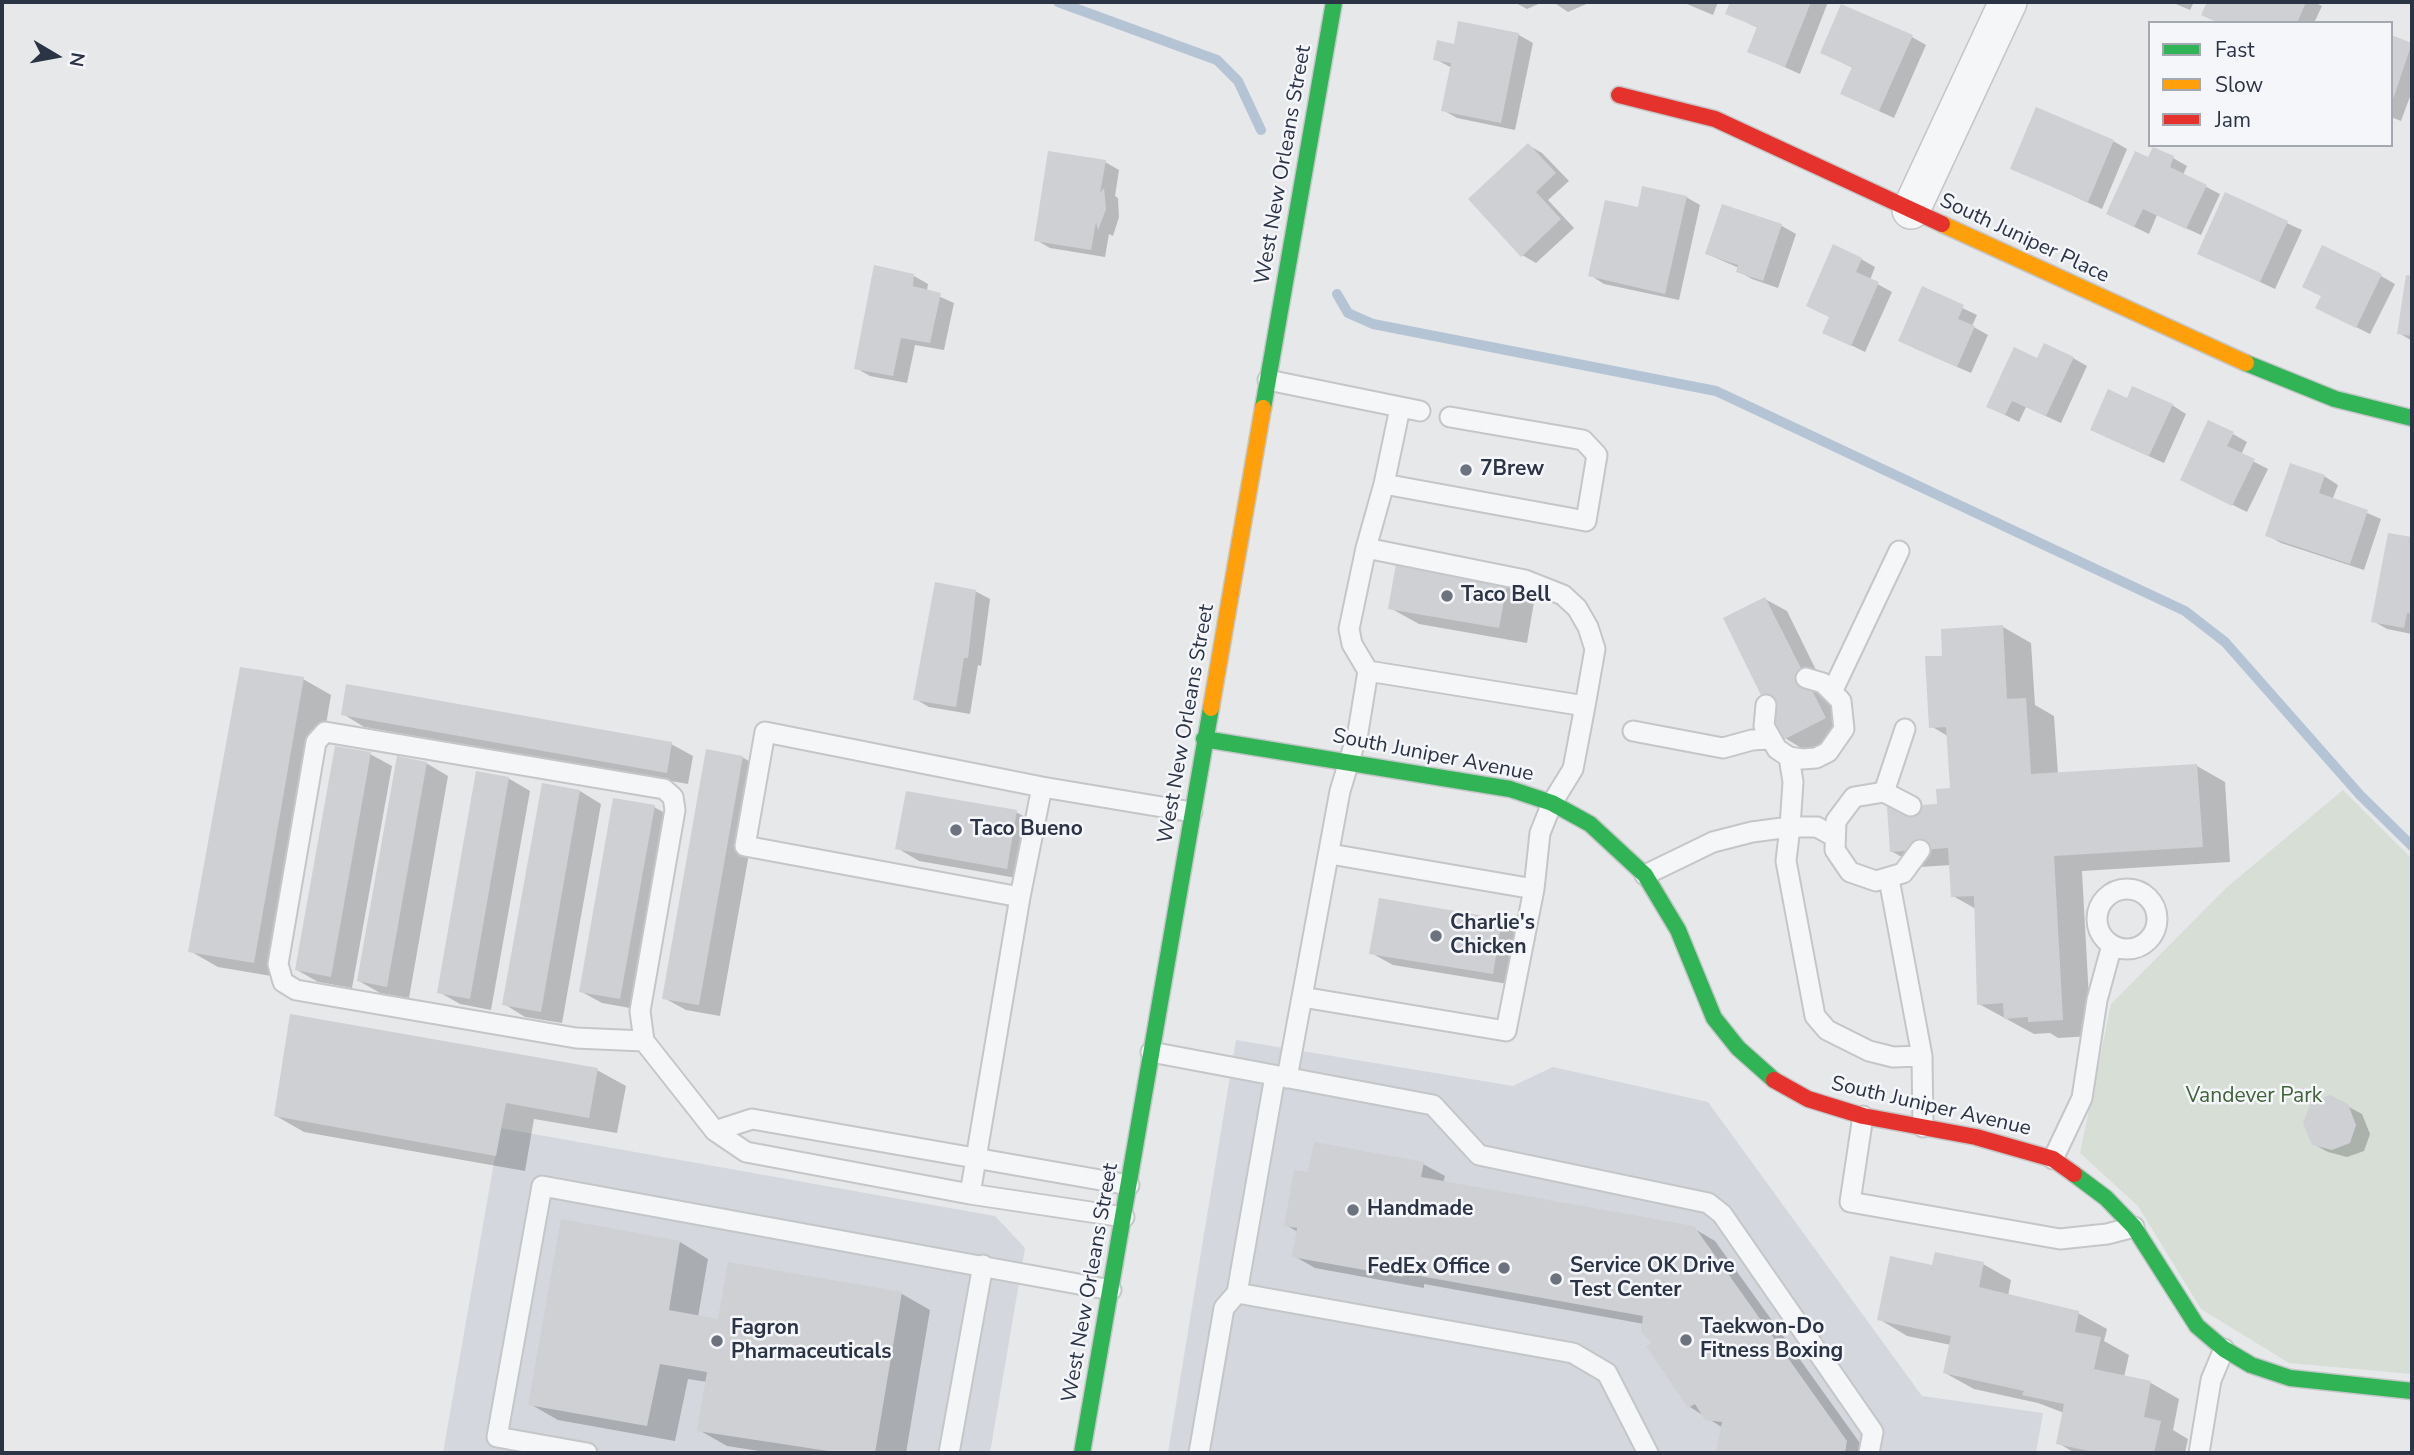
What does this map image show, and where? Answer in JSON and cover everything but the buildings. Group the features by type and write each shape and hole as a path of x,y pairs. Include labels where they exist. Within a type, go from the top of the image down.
{"street":[{"name":"West New Orleans Street","path":"1083,1453 1204,739 1334,2"},
{"path":"1910,210 2008,2"},
{"name":"South Juniper Place","path":"1619,95 1715,119 2269,374 2335,399 2412,418"},
{"name":"South Juniper Avenue","path":"1204,739 1510,789 1552,803 1590,824 1645,875 1678,930 1714,1018 1738,1048 1771,1078 1808,1099 1863,1116 2024,1148 2053,1159 2106,1198 2134,1227 2197,1326 2224,1349 2251,1365 2290,1378 2412,1391"}],"lane":[{"path":"1268,380 1420,411"},
{"path":"1199,1453 1224,1308 1237,1293 1281,1077 1302,997 1340,791 1358,732 1368,671 1352,645 1349,629 1400,408"},
{"path":"1384,484 1586,521 1597,455 1583,440 1450,417"},
{"path":"1302,997 1506,1031 1534,889 1540,833 1552,803 1573,769 1595,649 1588,627 1577,608 1563,595 1525,580 1366,548"},
{"path":"1833,690 1899,551"},
{"path":"1368,671 1585,706"},
{"path":"1789,757 1816,758 1838,741 1844,729 1841,701 1833,690 1822,682 1805,678"},
{"path":"1766,705 1764,726 1769,739 1789,757 1794,782 1786,861 1815,1016 1827,1030 1869,1051 1893,1057 1922,1056"},
{"path":"1884,792 1905,729"},
{"path":"1633,731 1723,748 1752,740 1769,739"},
{"path":"645,1041 576,1038 296,990 283,982 278,964 316,742 325,732 664,789 673,797 675,810 640,1011 645,1041 715,1130 746,1152 970,1194 1124,1217"},
{"path":"1020,897 745,845 765,732 1042,787 1192,812"},
{"path":"970,1194 1020,897 1042,787"},
{"path":"1911,806 1894,794 1884,792 1854,797 1839,814 1833,836 1835,850 1850,872 1876,881 1903,873 1920,850"},
{"path":"1645,875 1713,842 1752,832 1817,827 1833,836"},
{"path":"1330,854 1534,889"},
{"path":"1889,879 1922,1056 1923,1127"},
{"path":"2053,1159 2082,1098 2097,1000 2112,945"},
{"path":"1151,1052 1433,1105 1479,1155 1708,1203 1722,1214 1873,1432 1869,1453"},
{"path":"1863,1116 1850,1202 2060,1239 2107,1234 2134,1227"},
{"path":"715,1130 752,1119 1129,1185"},
{"path":"587,1453 497,1437 542,1186 1111,1290"},
{"path":"949,1453 983,1265"},
{"path":"1237,1293 1573,1353 1607,1373 1648,1453"},
{"path":"2199,1453 2211,1380 2224,1349"}],"shaded area":[{"path":"1236,1040 1513,1086 1553,1067 1708,1102 1922,1396 2043,1413 2036,1453 1168,1453"},
{"name":"Fagron Pharmaceuticals","path":"500,1128 995,1216 1025,1248 990,1453 443,1453"}],"green space":[{"name":"Vandever Park","path":"2343,790 2412,859 2412,1374 2289,1363 2201,1309 2138,1206 2080,1153 2111,1004 2226,888"}],"waterway":[{"path":"1058,2 1217,60 1238,81 1261,130"},
{"path":"1337,294 1348,313 1373,324 1716,391 2185,611 2225,642 2360,795 2412,846"}],"traffic: fast":[{"path":"1263,408 1334,2"},
{"path":"2246,363 2335,399 2412,418"},
{"path":"1082,1453 1211,708"},
{"path":"1204,739 1510,789 1552,803 1590,824 1645,875 1678,930 1714,1018 1738,1048 1774,1080"},
{"path":"2074,1174 2106,1198 2134,1227 2197,1326 2224,1349 2251,1365 2290,1378 2412,1391"}],"traffic: slow":[{"path":"1942,224 2246,363"},
{"path":"1211,708 1263,408"}],"traffic: jam":[{"path":"1619,95 1715,119 1942,224"},
{"path":"1774,1080 1808,1099 1863,1116 1976,1137 2053,1159 2074,1174"}],"place":[{"name":"7Brew","path":"1466,470"},
{"name":"Taco Bell","path":"1447,596"},
{"name":"Taco Bueno","path":"956,830"},
{"name":"Charlie's Chicken","path":"1436,936"},
{"name":"Handmade","path":"1353,1210"},
{"name":"FedEx Office","path":"1504,1268"},
{"name":"Service OK Drive Test Center","path":"1556,1279"},
{"name":"Taekwon-Do Fitness Boxing","path":"1686,1340"},
{"name":"Fagron Pharmaceuticals","path":"717,1341"}]}
